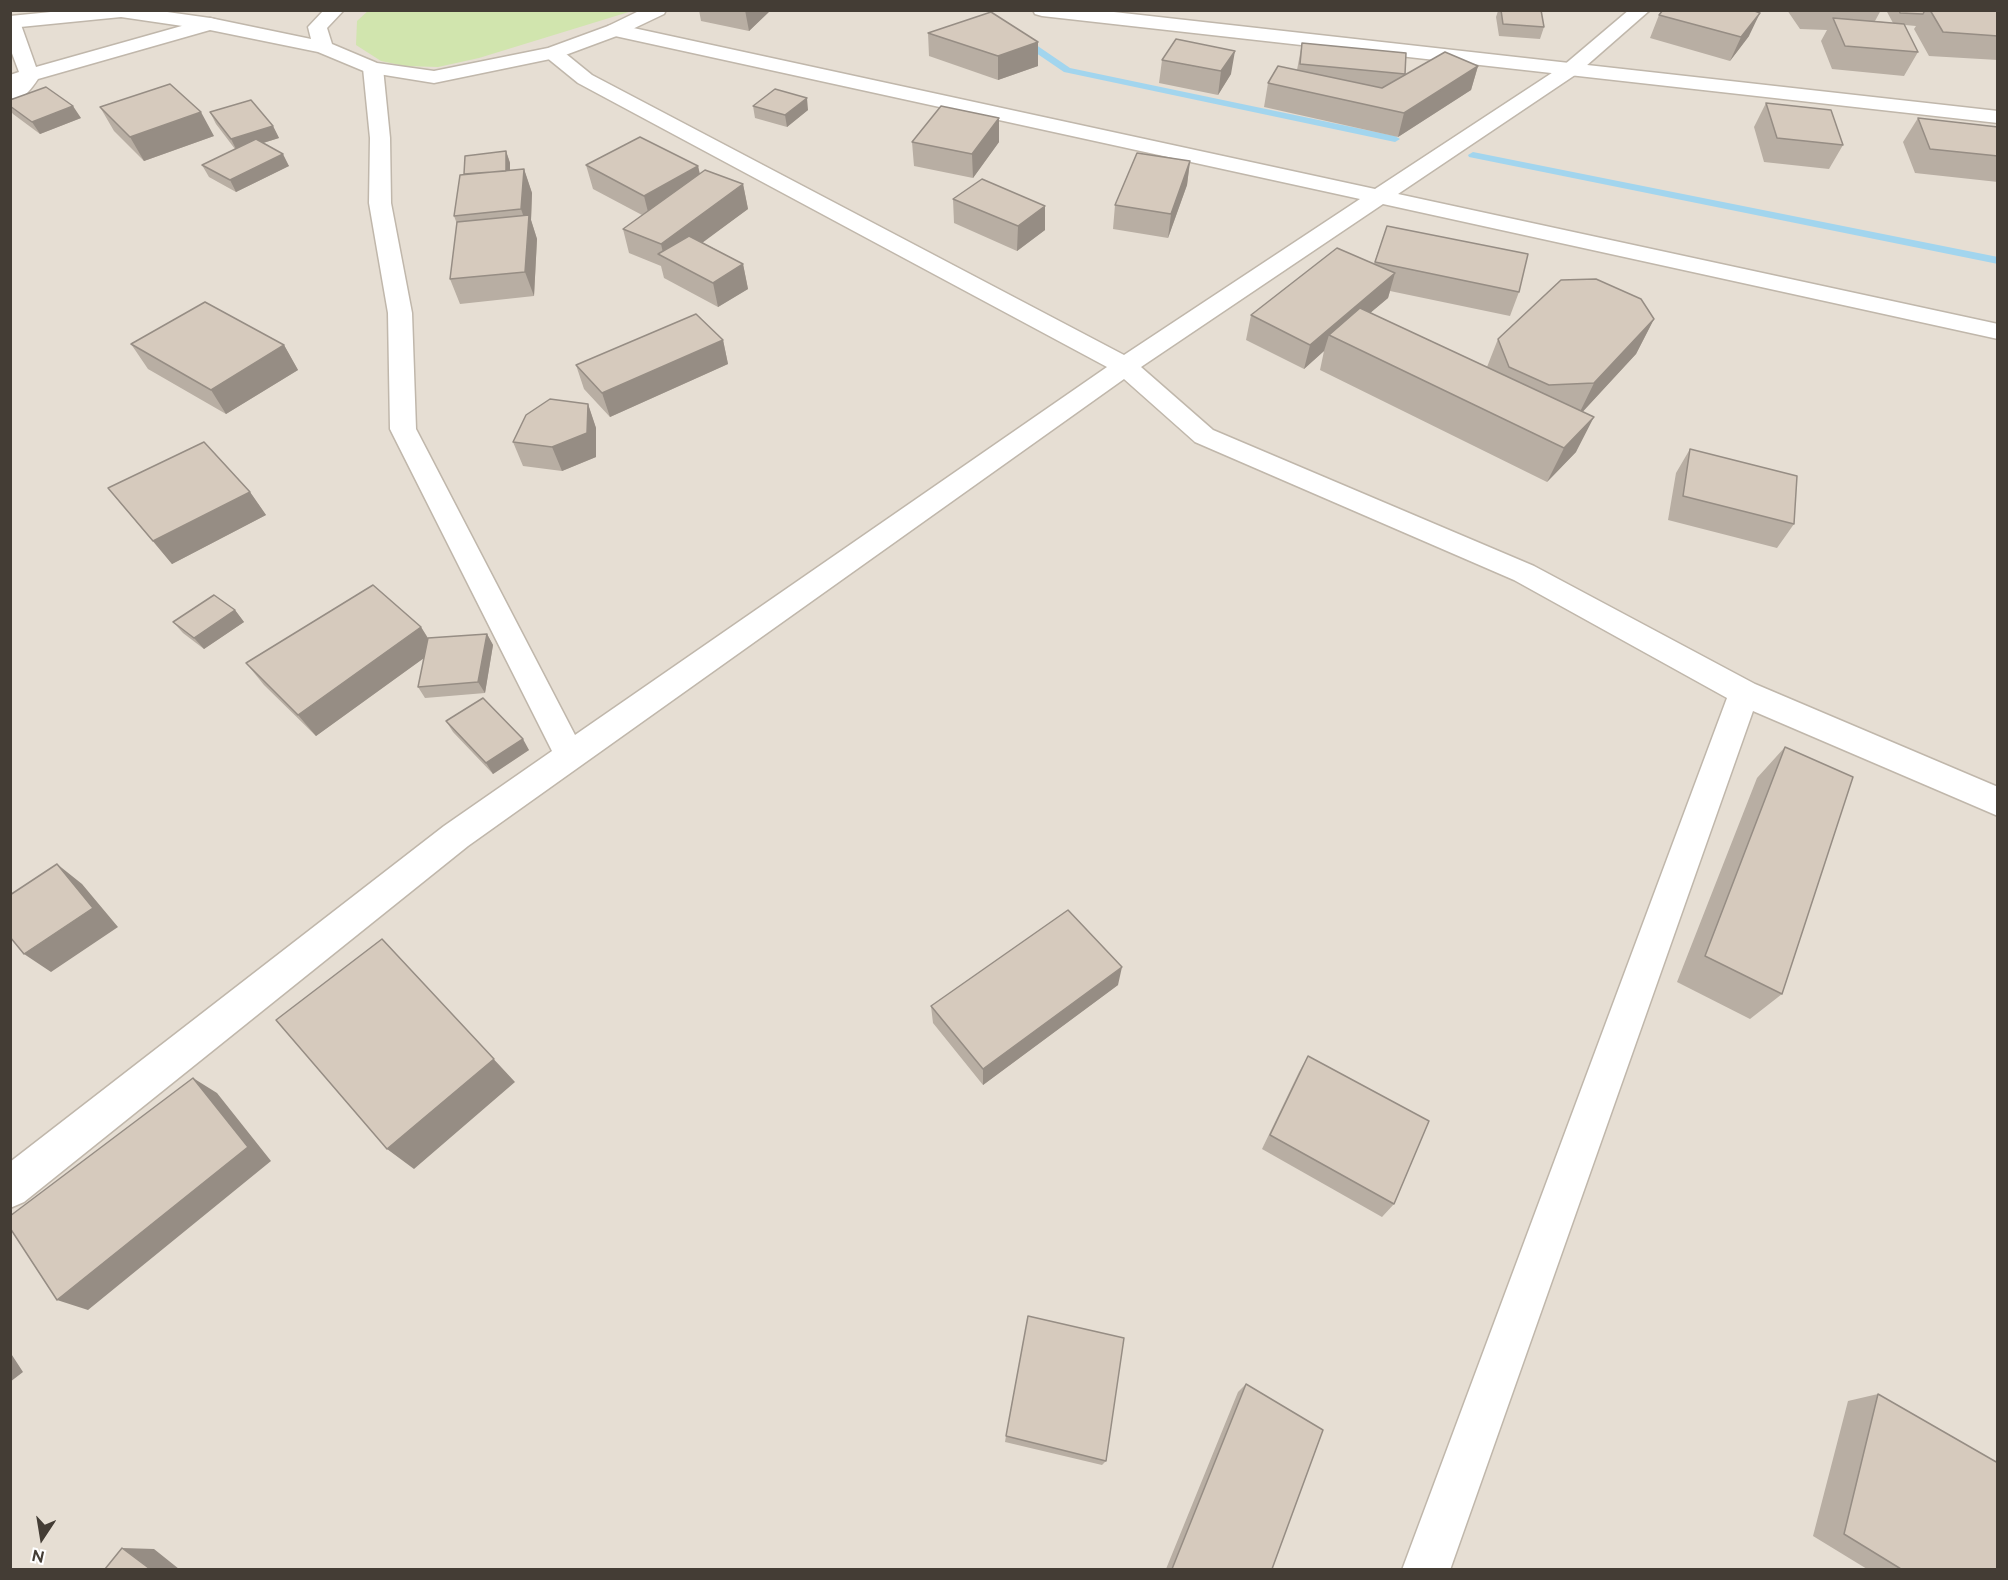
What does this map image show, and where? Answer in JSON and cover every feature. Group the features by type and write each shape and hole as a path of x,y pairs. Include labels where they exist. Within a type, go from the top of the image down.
{"street":[{"path":"323,47 318,27 335,10"},
{"path":"30,77 11,22 128,11 210,24 323,47 374,68 434,77 553,54 615,30 657,10"},
{"path":"1042,10 1998,117"},
{"path":"10,1188 456,836 1125,366 1571,69 1641,10"},
{"path":"10,81 210,24"},
{"path":"615,30 1998,332"},
{"path":"553,54 585,79 1125,366 1204,436 1524,573 1744,693 1998,802"},
{"path":"374,68 380,138 380,203 400,313 403,429 570,756"},
{"path":"10,99 30,77"},
{"path":"1426,1569 1744,693"}],"shaded area":[{"path":"11,11 1997,11 1997,1569 11,1569"}],"green space":[{"path":"369,10 632,11 479,58 438,67 405,66 381,61 356,45 357,21"}],"building":[{"path":"1501,10 1541,10 1544,27 1503,24"},
{"path":"1663,10 1752,10 1760,13 1741,37 1659,15"},
{"path":"1899,10 1925,10 1923,14 1900,13"},
{"path":"1930,10 1998,11 1998,36 1943,32"},
{"path":"991,12 1038,42 998,56 928,33"},
{"path":"1833,18 1904,24 1918,52 1845,46"},
{"path":"1176,39 1235,51 1221,71 1162,60"},
{"path":"1302,43 1406,53 1405,74 1300,64"},
{"path":"1445,52 1478,66 1404,113 1268,83 1278,66 1382,88"},
{"path":"170,84 201,112 130,137 100,107"},
{"path":"46,87 73,106 32,122 10,106 10,100"},
{"path":"775,89 807,98 785,115 753,106"},
{"path":"251,100 273,126 231,139 210,112"},
{"path":"1766,103 1831,110 1843,145 1777,138"},
{"path":"941,106 999,118 972,154 912,142"},
{"path":"1918,118 1998,127 1998,156 1930,149"},
{"path":"640,137 698,166 644,196 586,165"},
{"path":"256,139 283,154 230,180 202,165"},
{"path":"506,151 506,171 464,174 465,156"},
{"path":"1137,153 1190,161 1171,214 1115,205"},
{"path":"524,169 521,209 454,216 460,175"},
{"path":"705,170 743,184 661,244 623,229"},
{"path":"982,179 1045,206 1018,226 953,199"},
{"path":"529,215 525,272 450,279 457,222"},
{"path":"1387,226 1528,254 1519,292 1375,262"},
{"path":"689,236 743,264 713,283 658,254"},
{"path":"1337,248 1395,273 1310,345 1251,315"},
{"path":"1596,279 1641,299 1654,319 1594,383 1549,385 1509,367 1498,339 1561,280"},
{"path":"205,302 284,345 211,390 131,344"},
{"path":"1360,308 1594,417 1564,448 1329,335"},
{"path":"696,314 723,340 602,393 576,365"},
{"path":"550,399 588,404 587,433 552,447 513,442 526,415"},
{"path":"204,442 250,492 153,541 108,488"},
{"path":"1690,449 1797,476 1794,524 1683,496"},
{"path":"373,585 421,627 298,715 246,663"},
{"path":"214,595 235,610 194,638 173,622"},
{"path":"487,634 478,682 418,687 428,638"},
{"path":"483,698 523,739 486,763 446,721"},
{"path":"1785,747 1853,777 1782,994 1705,956"},
{"path":"57,864 93,908 24,954 10,937 10,895"},
{"path":"1068,910 1122,967 983,1069 931,1006"},
{"path":"382,939 494,1059 387,1149 276,1020"},
{"path":"1308,1056 1429,1121 1394,1204 1270,1135"},
{"path":"193,1078 248,1147 57,1300 10,1228 10,1216"},
{"path":"1028,1316 1124,1338 1106,1461 1006,1436"},
{"path":"1246,1384 1323,1430 1272,1569 1172,1569"},
{"path":"1878,1394 1998,1463 1998,1569 1901,1569 1844,1534"},
{"path":"122,1548 150,1569 105,1569"}],"waterway":[{"path":"1020,38 1067,70 1395,139"},
{"path":"1473,155 1998,261"}]}
